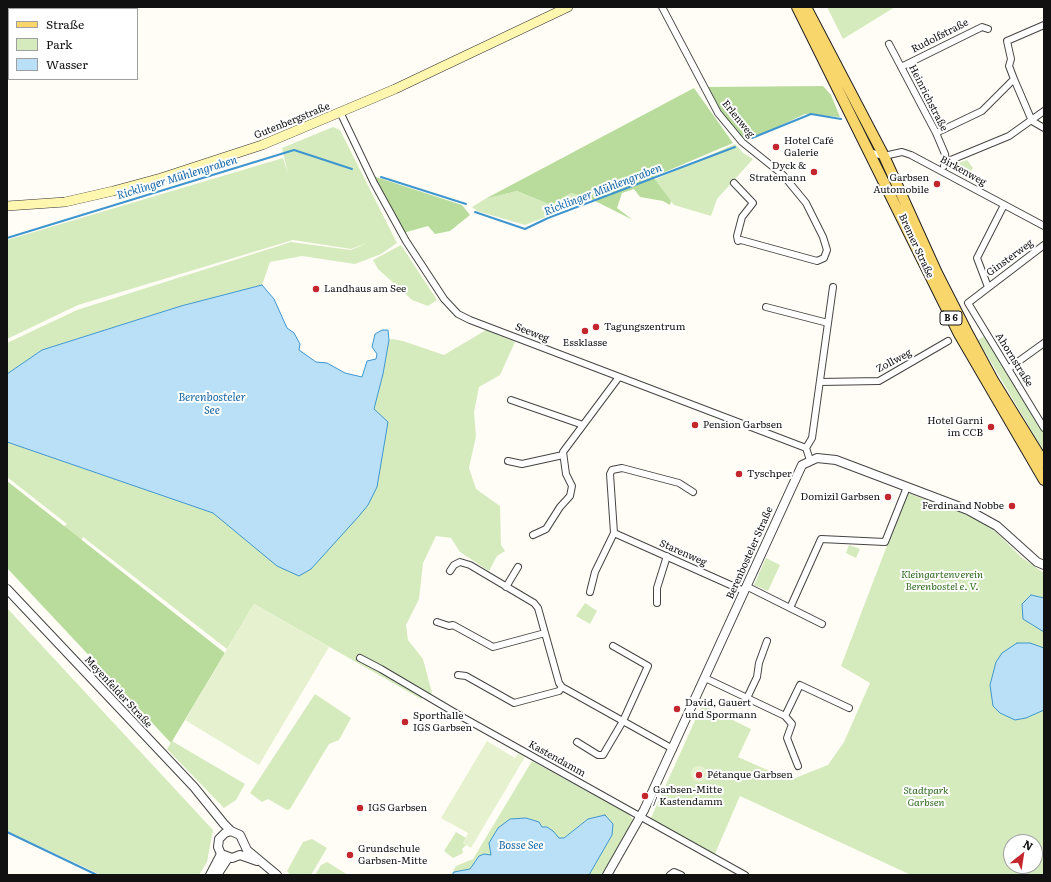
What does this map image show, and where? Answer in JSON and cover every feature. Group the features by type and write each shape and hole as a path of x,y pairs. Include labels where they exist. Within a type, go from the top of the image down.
{"main road":[{"name":"Gutenbergstraße","path":"7,206 65,202 113,191 161,178 262,145 341,114 568,7"},
{"name":"Bremer Straße","path":"796,7 959,334 1044,480"},
{"name":"Bremer Straße","path":"806,7 884,156 937,273 966,330 994,382 1044,463"}],"street":[{"name":"Erlenweg","path":"662,7 718,113 742,142 783,175 806,203 823,237 827,250 824,258 817,261 741,240 738,241 737,236 742,217 753,203 734,183"},
{"name":"Rudolfstraße","path":"901,67 982,26 988,29"},
{"path":"1044,26 1006,41 1011,59 1009,66 1032,121 1044,128"},
{"name":"Heinrichstraße","path":"888,44 936,133 945,154 946,162"},
{"path":"936,133 982,111 1014,79"},
{"path":"942,170 946,162 1009,136 1044,111"},
{"name":"Seeweg","path":"341,114 374,183 406,241 452,309 470,320 806,448"},
{"name":"Birkenweg","path":"868,152 884,156 896,153 907,153 942,170 1044,226"},
{"name":"Ginsterweg","path":"988,287 976,258 1004,205"},
{"name":"Ginsterweg","path":"968,303 1044,245"},
{"path":"833,288 812,438 806,448 810,460 821,458 836,460 968,510 988,519 1037,562 1044,565"},
{"name":"Ahornstraße","path":"968,303 1044,428"},
{"path":"766,307 828,323"},
{"name":"Zollweg","path":"820,382 879,381 948,341"},
{"path":"1008,369 1044,343"},
{"path":"533,535 546,529 560,507 570,496 572,486 566,474 563,455 565,448 619,377"},
{"path":"511,400 583,425"},
{"path":"508,461 522,464 563,455"},
{"name":"Berenbosteler Straße","path":"607,875 641,818 800,468 810,460"},
{"path":"590,592 595,572 614,533 610,474 616,468 622,468 679,483 693,492"},
{"path":"790,608 821,539 886,542 907,487"},
{"name":"Starenweg","path":"614,533 790,608 822,624"},
{"path":"1028,554 1044,559"},
{"path":"657,603 658,588 667,556"},
{"path":"450,571 454,565 460,562 470,565 536,605 559,683 562,687 673,749"},
{"path":"506,586 518,567"},
{"name":"Meyenfelder Straße","path":"7,589 194,787 231,831 240,835 244,846 277,875"},
{"path":"437,622 449,626 453,625 493,647 545,633"},
{"path":"747,698 757,677 759,663 768,641"},
{"path":"577,742 602,756 623,721 648,666 613,646"},
{"name":"Kastendamm","path":"360,658 382,669 464,718 641,818 745,875"},
{"path":"458,675 466,676 514,703 559,691 562,687"},
{"path":"705,678 785,716 792,724 788,738 798,766"},
{"path":"785,716 800,685 849,708"},
{"name":"Meyenfelder Straße","path":"212,810 222,835 218,843 225,856"},
{"path":"222,835 231,831"},
{"path":"210,875 225,856 240,855 244,846"},
{"name":"Meyenfelder Straße","path":"240,855 267,866"},
{"path":"217,875 225,856"},
{"path":"670,875 674,872 680,875"}],"green space":[{"path":"827,7 895,7 843,39"},
{"path":"823,86 831,95 840,117 805,114 745,142 724,116 706,87"},
{"path":"694,88 733,143 653,177 671,201 670,205 663,201 640,197 634,189 622,193 617,208 633,220 591,199 571,193 551,205 517,191 485,199"},
{"path":"333,127 340,130 397,243 381,254 355,264 302,256 270,262 262,285 181,306 42,350 7,374 7,343 77,310 291,242 351,250 369,242 351,249 293,240 78,305 7,339 7,240 283,158 288,174 282,148"},
{"path":"735,144 743,153 753,159 717,199 711,216 674,205 654,180"},
{"path":"967,160 973,168 968,177 956,170 956,164"},
{"path":"373,176 462,205 470,215 450,231 435,234 428,226 403,233"},
{"path":"517,191 551,205 571,193 591,199 525,225 477,211 472,207 485,199"},
{"path":"401,245 437,300 428,306 412,300 378,269 373,260"},
{"path":"486,330 515,342 500,375 479,387 474,412 476,436 469,468 476,489 500,506 501,545 505,551 497,556 489,571 460,552 451,538 436,536 423,563 419,599 406,625 408,640 423,659 432,693 421,699 254,604 227,649 83,537 67,568 57,533 67,524 7,477 7,442 214,513 226,522 374,409 383,374 389,340 392,339 403,341 444,355"},
{"path":"985,336 1044,432 1044,452 978,340"},
{"path":"7,481 225,653 171,743 7,568"},
{"name":"Stadtpark Garbsen","path":"907,493 965,514 983,523 996,532 1021,557 1044,573 1044,875 911,875 740,796 714,856 650,820 702,705 751,729 738,757 790,780 828,765 844,742 870,683 841,666"},
{"path":"849,545 860,549 856,558 846,553"},
{"path":"766,558 780,565 768,591 754,585"},
{"path":"585,603 597,611 590,624 576,616"},
{"path":"254,604 329,647 259,765 185,720"},
{"path":"7,608 213,830 207,862 199,875 101,875 7,831"},
{"path":"315,694 351,718 339,740 329,744 290,809 287,810 268,799 262,802 250,793"},
{"path":"172,741 245,784 236,800 224,808 167,749"},
{"path":"487,741 515,758 518,753 525,757 471,848 463,843 468,833 441,818"},
{"path":"532,761 629,814 634,821 601,875 589,875 612,835 588,819 564,838 559,838 542,827 539,822 526,818 520,818 491,856 469,869 454,872 451,875 456,866 473,859"},
{"name":"Pétanque Garbsen","path":"699,766 705,768 707,774 705,780 699,782 693,780 691,774 693,768"},
{"path":"456,832 466,838 463,843 466,845 462,849 463,853 453,858 444,851"},
{"path":"312,839 327,848 311,875 290,875 287,871 303,842"},
{"path":"327,862 348,875 315,875 321,865"}],"water":[{"name":"Berenbosteler See","path":"262,285 274,299 287,328 294,333 300,344 299,350 316,362 327,363 345,373 362,377 367,361 376,359 377,354 372,347 375,334 382,330 388,330 389,340 383,374 374,409 388,422 377,487 368,505 311,569 299,576 277,566 213,513 7,442 7,374 42,350 181,306"},
{"path":"1031,595 1044,598 1044,632 1023,619 1022,604"},
{"path":"1017,643 1030,643 1044,648 1044,710 1026,718 1015,720 1000,713 993,706 990,685 996,662 1002,653"},
{"name":"Bosse See","path":"605,815 613,824 612,835 589,875 452,875 454,872 470,869 479,856 484,854 491,855 489,843 498,828 510,819 526,818 539,822 542,827 547,827 559,838 564,838 588,819"}],"waterway":[{"name":"Ricklinger Mühlengraben","path":"752,138 811,114 841,119"},
{"name":"Ricklinger Mühlengraben","path":"475,212 525,229 548,218 735,147"},
{"name":"Ricklinger Mühlengraben","path":"7,238 294,150 352,169"},
{"name":"Ricklinger Mühlengraben","path":"381,177 466,204"},
{"path":"7,832 97,875"}],"place":[{"name":"Hotel Café Galerie","path":"776,147"},
{"name":"Dyck & Stratemann","path":"814,172"},
{"name":"Garbsen Automobile","path":"937,184"},
{"name":"Landhaus am See","path":"316,289"},
{"name":"Tagungszentrum","path":"596,327"},
{"name":"Essklasse","path":"585,331"},
{"name":"Pension Garbsen","path":"695,425"},
{"name":"Hotel Garni im CCB","path":"991,427"},
{"name":"Tyschper","path":"739,474"},
{"name":"Domizil Garbsen","path":"888,497"},
{"name":"Ferdinand Nobbe","path":"1012,506"},
{"name":"David, Gauert und Spormann","path":"677,709"},
{"name":"Sporthalle IGS Garbsen","path":"405,722"},
{"name":"Pétanque Garbsen","path":"699,775"},
{"name":"Garbsen-Mitte / Kastendamm","path":"645,796"},
{"name":"IGS Garbsen","path":"360,808"},
{"name":"Grundschule Garbsen-Mitte","path":"350,855"}],"park label":[{"name":"Kleingartenverein Berenbostel e. V.","path":"942,580"}]}
